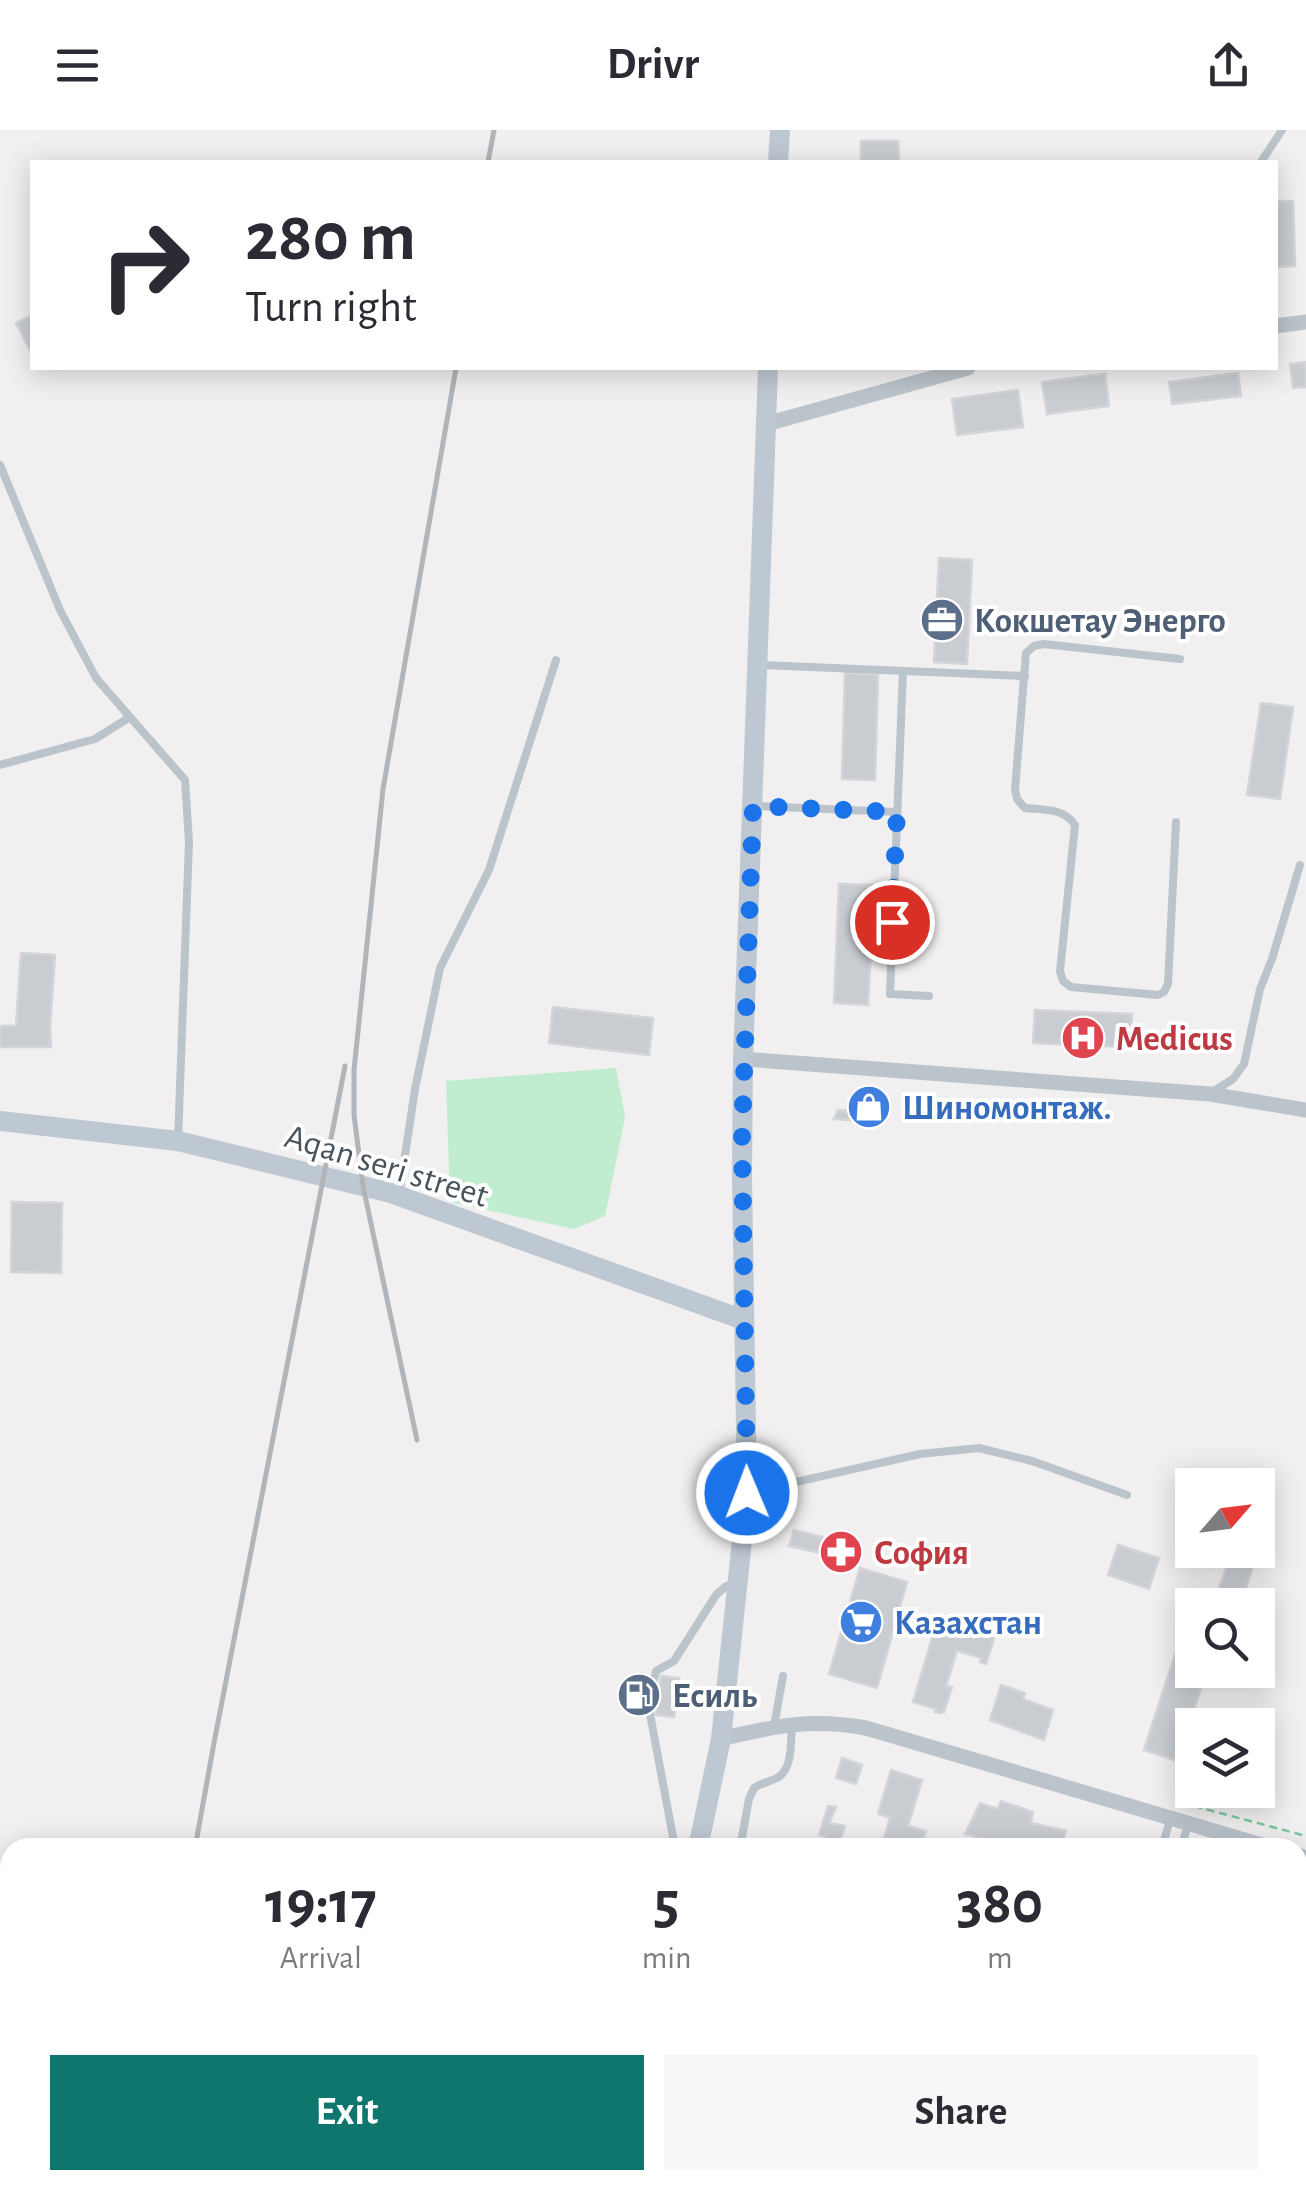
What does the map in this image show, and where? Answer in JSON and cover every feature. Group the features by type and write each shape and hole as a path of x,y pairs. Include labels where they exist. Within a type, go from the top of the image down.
{"street":[{"path":"778,160 780,130"},
{"path":"1278,326 1306,322"},
{"path":"700,1838 720,1739 747,1493 743,1059 768,370"},
{"path":"766,424 961,370"},
{"path":"743,1059 1210,1094 1306,1110"},
{"name":"Aqan seri street","path":"0,1121 178,1141 398,1196 744,1320"},
{"path":"720,1739 774,1726 835,1722 1240,1838"}],"lane":[{"path":"1262,160 1282,130"},
{"path":"0,465 60,610 96,678 185,780 188,842 178,1141"},
{"path":"1176,822 1168,984 1164,992 1158,995 1071,987 1060,972 1075,825 1062,812 1025,808 1017,799 1026,653 1044,644 1180,659"},
{"path":"398,1196 440,968 489,870 556,660"},
{"path":"757,664 1025,676"},
{"path":"902,670 890,994 929,996"},
{"path":"0,765 95,740 130,717"},
{"path":"753,806 897,812"},
{"path":"1210,1094 1233,1079 1244,1064 1260,989 1300,866"},
{"path":"747,1493 920,1454 978,1448 1032,1461 1127,1496"},
{"path":"652,1688 656,1671 674,1661 716,1595 739,1582"},
{"path":"774,1726 784,1676"},
{"path":"651,1700 650,1714 675,1838"},
{"path":"742,1838 754,1788 776,1779 788,1765 792,1724"},
{"path":"1165,1838 1171,1816"},
{"path":"1184,1838 1189,1822"}],"path":[{"path":"1189,1822 1194,1804 1306,1836"}],"green space":[{"path":"616,1068 625,1117 605,1216 574,1229 450,1202 446,1081"}],"building":[{"path":"861,141 898,141 899,160 861,160"},
{"path":"1278,201 1293,201 1295,266 1278,267"},
{"path":"30,316 30,350 16,323"},
{"path":"1306,362 1306,387 1293,388 1290,364"},
{"path":"1238,373 1241,396 1172,404 1169,382"},
{"path":"1105,374 1109,406 1047,414 1042,382"},
{"path":"1018,390 1023,427 957,435 952,399"},
{"path":"939,558 972,560 967,664 934,662"},
{"path":"845,673 878,674 875,780 842,779"},
{"path":"1261,703 1293,707 1280,799 1247,795"},
{"path":"839,884 874,885 868,1005 834,1003"},
{"path":"21,953 55,955 51,1047 0,1047 0,1026 16,1026"},
{"path":"553,1007 653,1018 649,1055 549,1043"},
{"name":"Medicus","path":"1035,1010 1132,1014 1131,1047 1033,1043"},
{"path":"864,1101 878,1104 874,1122 834,1119 838,1110 862,1112"},
{"path":"12,1202 62,1203 61,1273 11,1272"},
{"path":"794,1530 854,1545 852,1560 789,1546"},
{"path":"1118,1545 1159,1558 1149,1589 1108,1575"},
{"path":"860,1568 907,1582 877,1688 829,1674"},
{"path":"1227,1568 1252,1568 1246,1588 1219,1588"},
{"path":"939,1615 997,1629 986,1664 980,1662 982,1658 957,1651 946,1686 952,1687 941,1713 913,1702"},
{"path":"1175,1655 1175,1688 1201,1688 1194,1708 1175,1708 1175,1760 1144,1750"},
{"path":"661,1676 679,1678 674,1717 656,1715"},
{"path":"632,1681 645,1683 642,1707 629,1706"},
{"path":"1001,1685 1025,1693 1023,1699 1053,1710 1044,1740 990,1720"},
{"path":"842,1758 862,1765 856,1784 836,1778"},
{"path":"891,1770 922,1780 908,1826 926,1831 924,1838 884,1838 890,1818 878,1814"},
{"path":"1001,1801 1033,1812 1031,1823 1066,1831 1064,1838 981,1838 965,1834 980,1803 997,1809"},
{"path":"828,1806 836,1807 829,1823 845,1826 841,1838 819,1835"}],"railway":[{"path":"488,160 494,130"},
{"path":"417,1440 363,1186 354,1115 354,1070 383,789 456,370"},
{"path":"197,1838 345,1066"}],"place":[{"name":"Кокшетау Энерго","path":"942,620"},
{"name":"Medicus","path":"1083,1038"},
{"name":"Шиномонтаж.","path":"869,1107"},
{"name":"София","path":"841,1552"},
{"name":"Казахстан","path":"861,1622"},
{"name":"Есиль","path":"639,1695"}],"route":[{"path":"747,1493 742,1136 753,806 897,812 892,922"}]}
